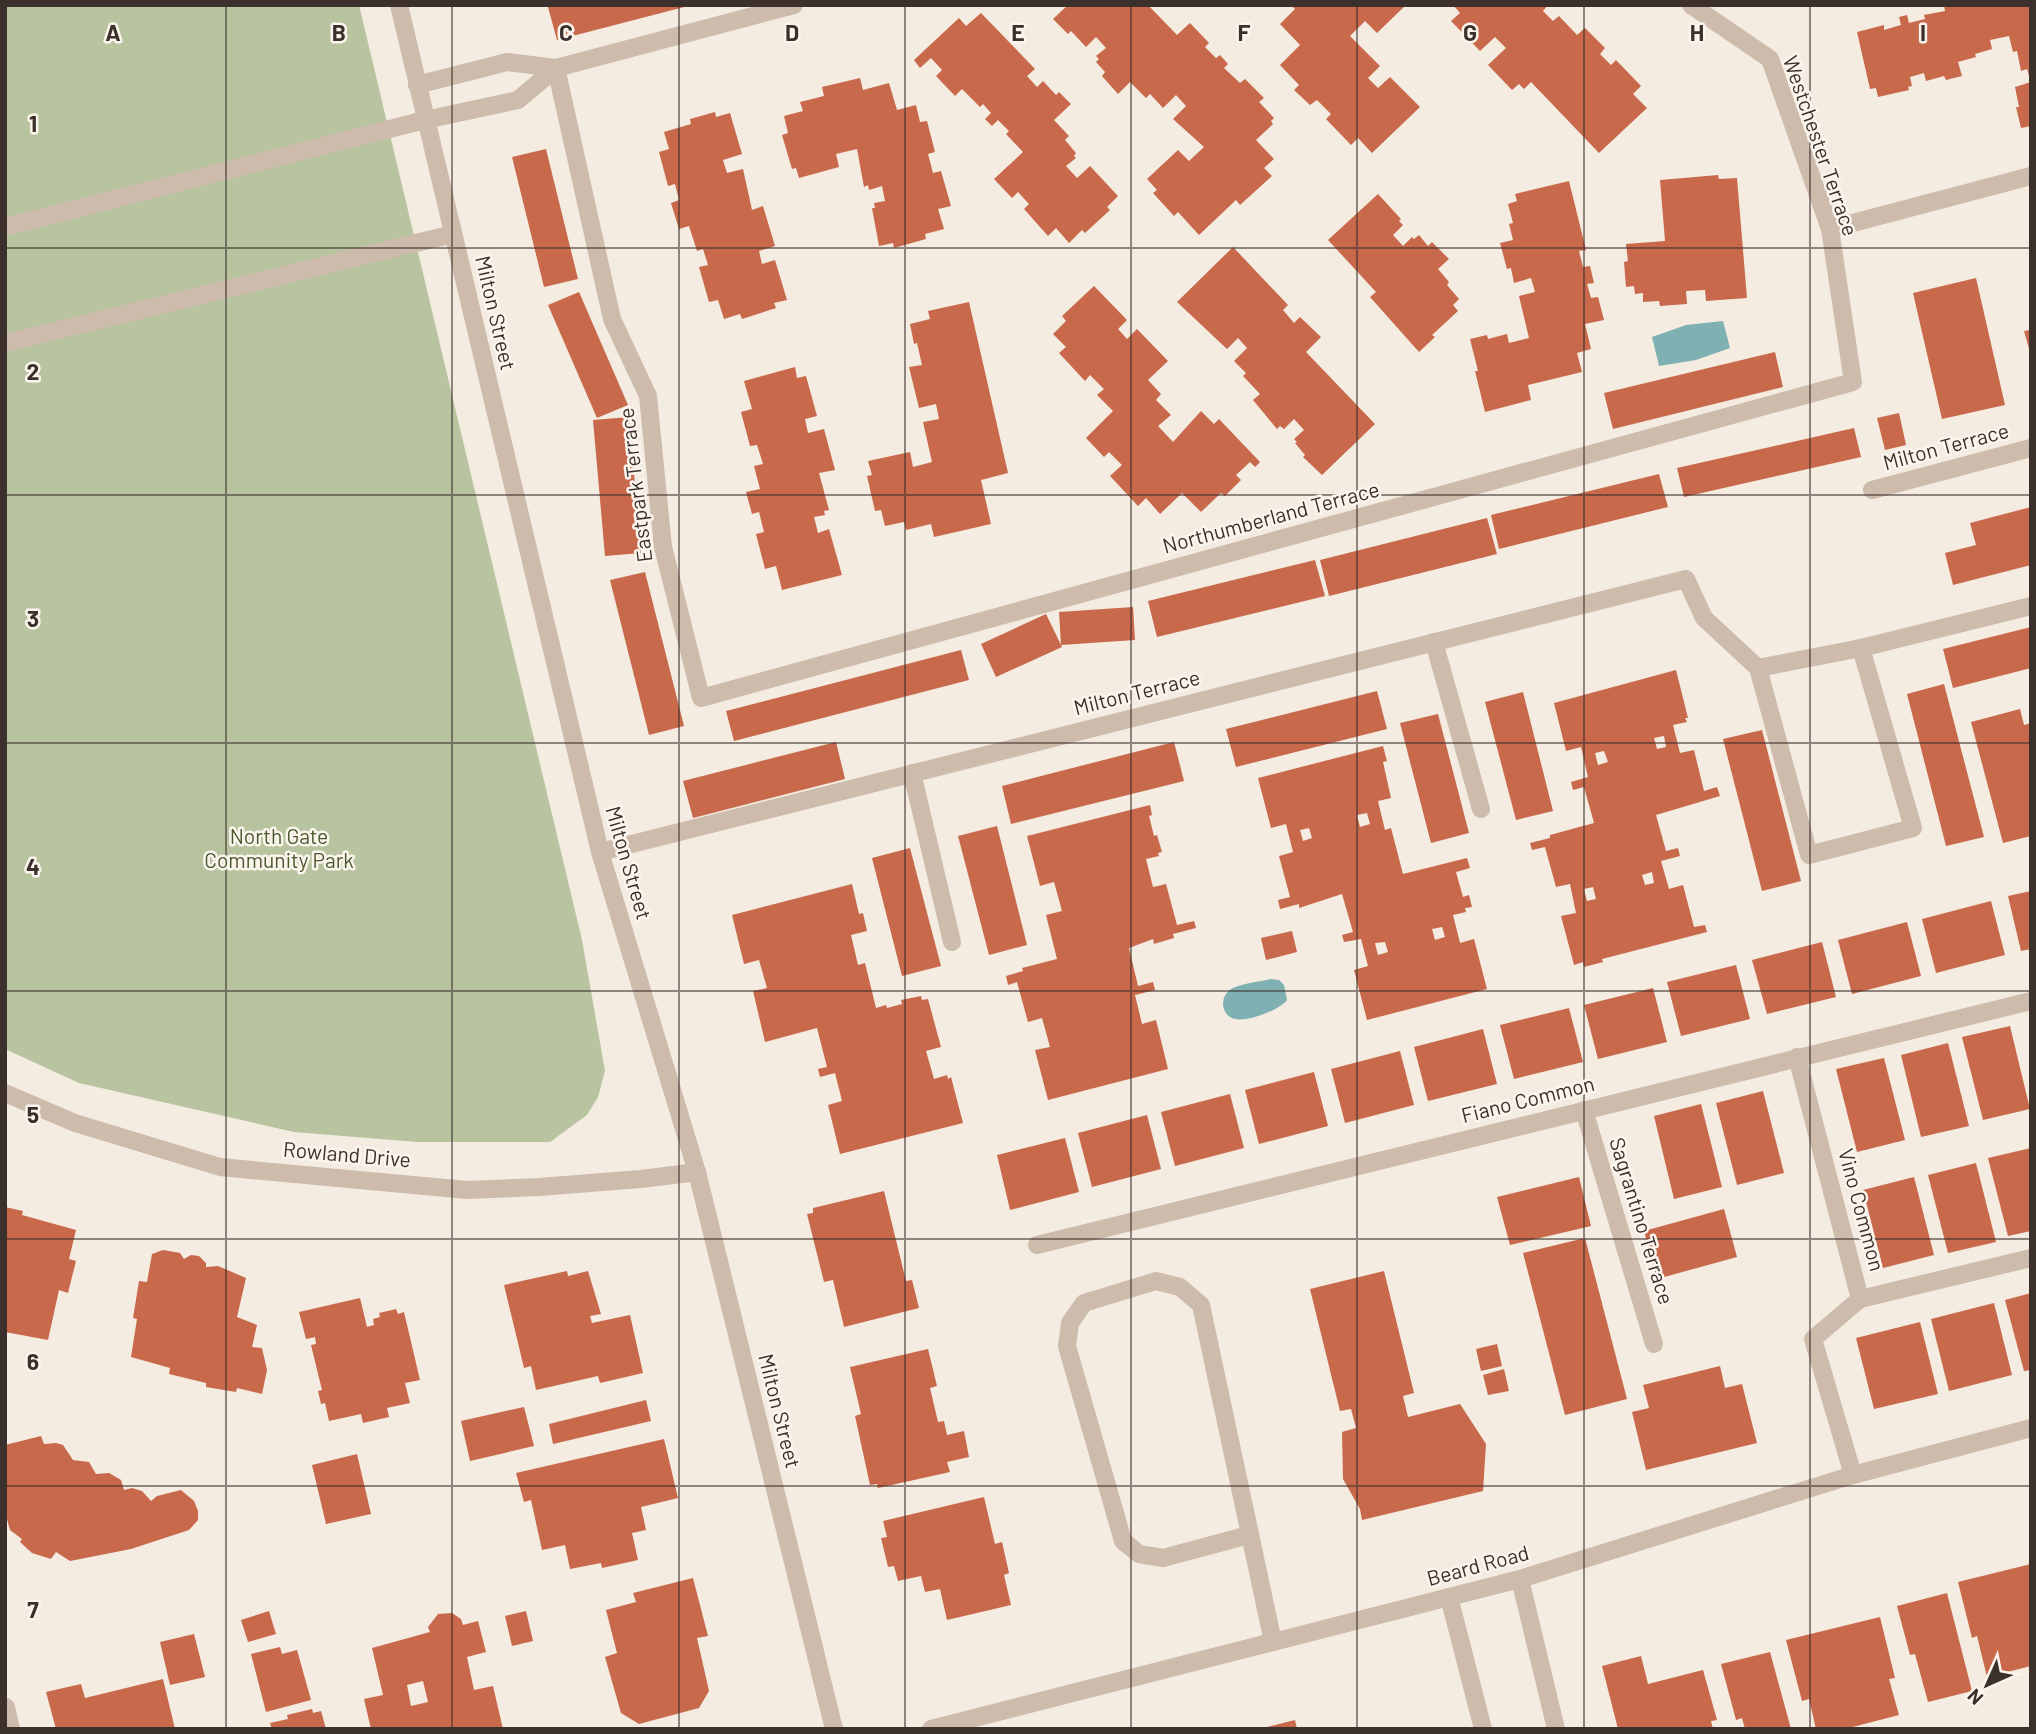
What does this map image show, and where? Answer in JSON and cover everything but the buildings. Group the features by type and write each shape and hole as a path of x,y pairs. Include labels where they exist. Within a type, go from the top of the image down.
{"street":[{"name":"Milton Street","path":"399,5 600,852 697,1172 834,1729"},
{"path":"417,85 507,62 556,68 794,5"},
{"name":"Westchester Terrace","path":"1691,5 1770,60 1830,229 1853,382"},
{"path":"5,228 425,120 518,100 556,68"},
{"name":"Eastpark Terrace","path":"556,68 612,319 649,396 663,547 701,698"},
{"path":"1830,229 2031,176"},
{"path":"5,343 453,234"},
{"name":"Northumberland Terrace","path":"701,698 1853,382"},
{"name":"Milton Terrace","path":"1872,490 2031,448"},
{"name":"Milton Terrace","path":"600,852 1686,579 1704,618 1758,668"},
{"path":"1861,648 1913,828 1809,855 1758,668 1861,648 2031,606"},
{"path":"1434,642 1482,809"},
{"path":"912,773 952,942"},
{"name":"Fiano Common","path":"1037,1245 2031,1001"},
{"name":"Vino Common","path":"1797,1057 1860,1299 1813,1339 1853,1475"},
{"name":"Rowland Drive","path":"5,1093 75,1123 220,1167 467,1190 539,1187 697,1172"},
{"name":"Sagrantino Terrace","path":"1584,1110 1654,1344"},
{"path":"1860,1299 2031,1258"},
{"path":"1249,1535 1163,1558 1139,1554 1123,1541 1067,1346 1070,1323 1084,1303 1156,1281 1180,1287 1201,1305 1273,1642"},
{"name":"Beard Road","path":"931,1729 1520,1579 1853,1475 2031,1428"},
{"path":"1520,1579 1556,1729"},
{"path":"1449,1597 1483,1729"},
{"path":"6,1707 10,1729"}],"green space":[{"name":"North Gate Community Park","path":"5,5 359,5 582,940 605,1071 598,1097 587,1115 550,1142 417,1142 294,1132 79,1083 5,1049"}],"water":[{"path":"1723,321 1730,348 1696,360 1659,366 1652,337 1686,325"},
{"path":"1271,979 1279,980 1284,985 1287,1000 1283,1004 1253,1018 1238,1019 1228,1015 1223,1003 1229,990"}]}
